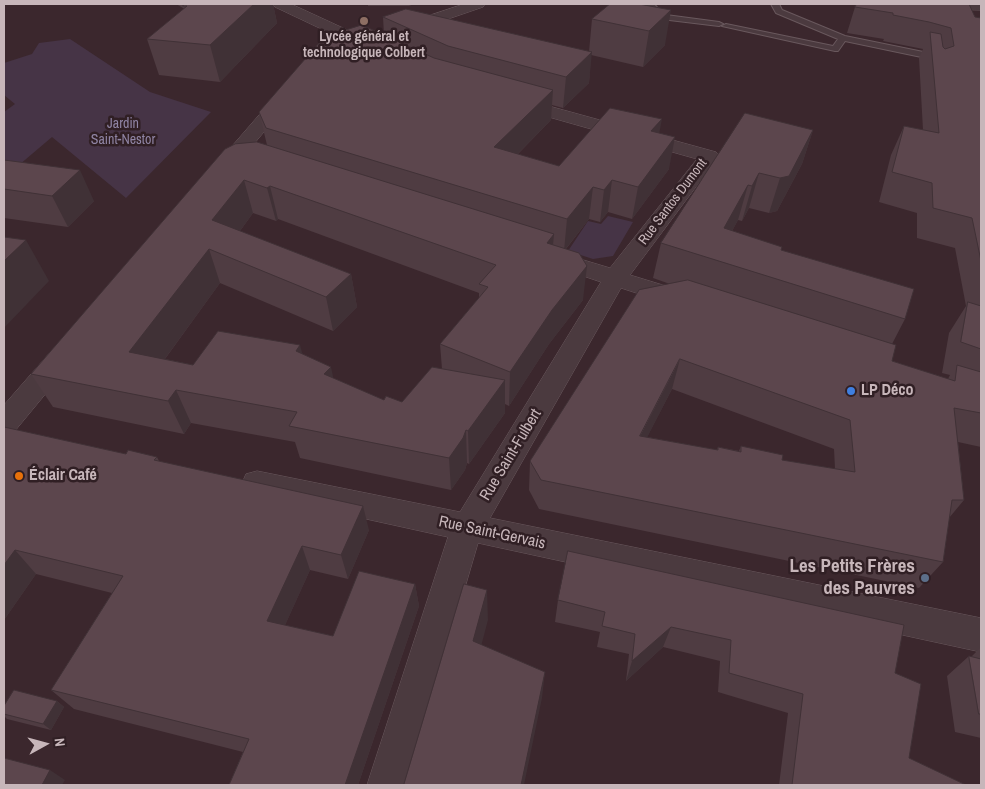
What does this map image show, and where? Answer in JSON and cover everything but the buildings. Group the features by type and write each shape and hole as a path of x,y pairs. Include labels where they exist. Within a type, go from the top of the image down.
{"street":[{"path":"280,4 378,38 394,58"},
{"path":"332,54 478,4"},
{"path":"883,4 981,6"},
{"path":"209,185 297,82"},
{"name":"Rue Santos Dumont","path":"500,98 709,156 615,278"},
{"path":"235,155 256,162"},
{"path":"528,250 703,307"},
{"name":"Rue Saint-Fulbert","path":"387,785 467,528 615,278"},
{"path":"12,429 76,340"},
{"name":"Rue Saint-Gervais","path":"228,476 981,636"}],"lane":[{"path":"650,4 664,18 722,25 835,49 843,38"},
{"path":"775,4 779,11 843,38 935,57 936,72"}],"green space":[{"name":"Jardin Saint-Nestor","path":"70,39 150,92 211,112 126,198 52,137 19,165 4,163 4,112 15,104 4,95 4,63 32,54 39,43"},
{"path":"608,216 633,222 613,256 593,259 568,251 588,221 601,224"}],"place":[{"name":"Lycée général et technologique Colbert","path":"364,21"},
{"name":"LP Déco","path":"851,391"},
{"name":"Éclair Café","path":"19,476"},
{"name":"Les Petits Frères des Pauvres","path":"925,578"}]}
